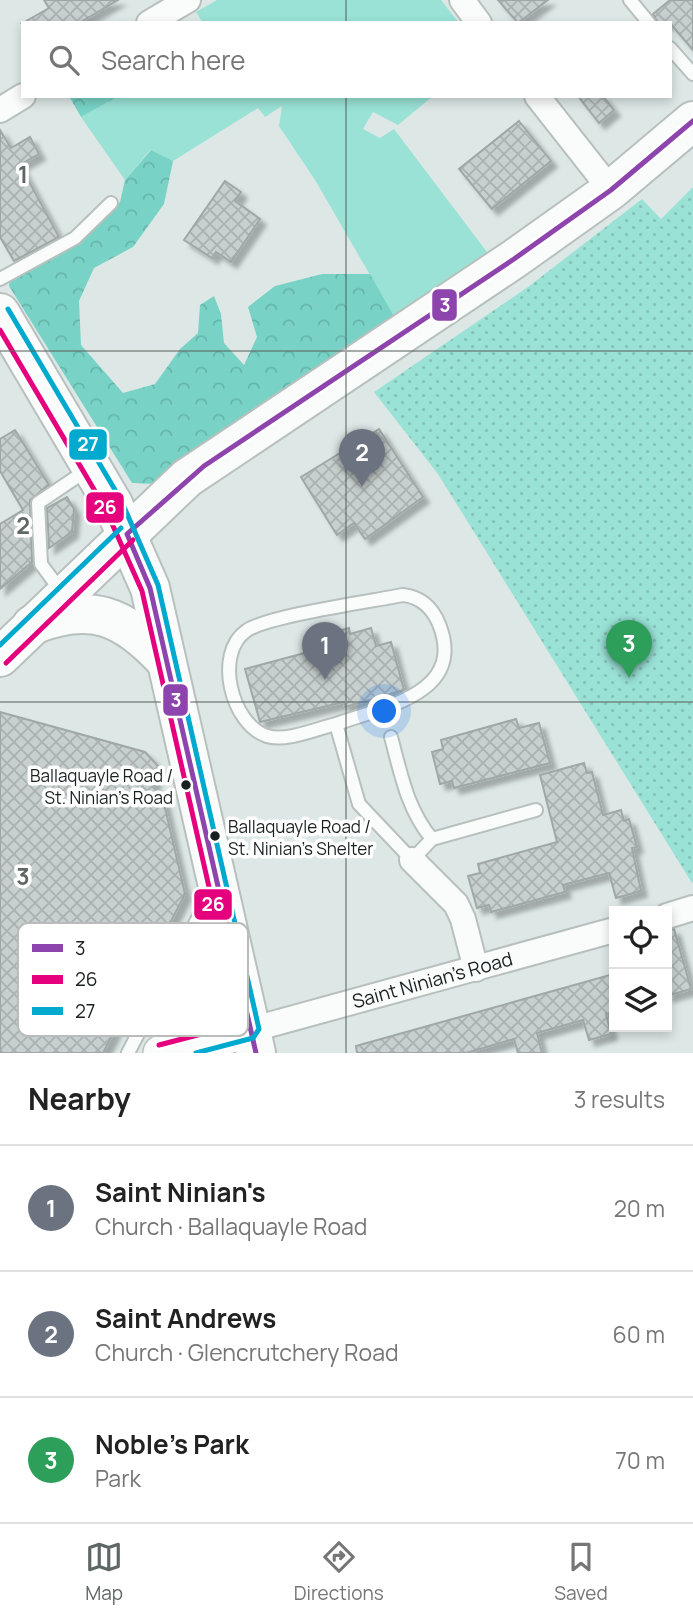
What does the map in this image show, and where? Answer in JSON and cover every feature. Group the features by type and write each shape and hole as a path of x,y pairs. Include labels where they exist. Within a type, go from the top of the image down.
{"main road":[{"path":"0,657 127,534 204,466 514,259 611,190 693,121"},
{"path":"0,313 92,468 127,534 150,588 226,923"},
{"path":"32,625 73,612 91,612 115,620 145,638 166,660"},
{"path":"161,1053 253,1042 248,1020"}],"street":[{"path":"152,21 188,0"},
{"path":"462,0 478,21"},
{"path":"0,110 21,97"},
{"path":"539,98 611,190"},
{"path":"412,860 456,904 463,919 476,968"},
{"path":"672,914 693,908"},
{"name":"Saint Ninian's Road","path":"253,1042 476,968 609,931"}],"lane":[{"path":"630,0 647,21"},
{"path":"672,50 693,74"},
{"path":"0,279 75,238 111,203"},
{"path":"63,594 41,564 38,503 92,468"},
{"path":"403,595 425,603 435,616 445,647 443,663 435,680 419,694 335,724 279,737 266,735 253,728 233,694 229,671 233,650 239,638 260,624 403,595"},
{"path":"335,724 359,804 412,860 432,839 536,810"},
{"path":"391,737 409,806 416,821 432,839"},
{"path":"195,923 219,892"},
{"path":"128,1053 137,1036"}],"green space":[{"path":"217,0 441,0 457,21 202,21 196,12"},
{"path":"70,98 115,98 81,117"},
{"path":"115,98 431,98 398,125 373,112 363,129 380,138 394,129 490,256 395,318 315,180 279,126 282,106 265,117 258,108 173,161 150,150 125,180 81,117"},
{"path":"151,150 173,161 164,204 133,247 94,268 79,301 81,345 123,393 155,384 180,349 198,333 200,305 214,296 221,314 224,343 244,365 257,337 248,307 275,286 322,274 370,274 395,318 155,484 132,483 9,286 10,278 99,220 120,202 125,180"},
{"path":"693,187 692,883 438,474 374,392 528,287 642,199 661,219"}],"building":[{"path":"44,0 118,0 82,21 26,21 49,8"},
{"path":"498,0 548,0 521,21 516,21"},
{"path":"670,0 693,0 693,50 672,25 672,21 657,21 653,14"},
{"path":"580,98 605,98 614,110 599,123"},
{"path":"519,121 551,161 492,209 459,169"},
{"path":"0,130 11,148 30,137 39,154 20,165 59,237 14,261 0,237"},
{"path":"225,181 241,192 235,201 260,219 231,262 216,252 212,258 184,240"},
{"path":"379,429 423,497 365,539 354,523 337,535 301,477"},
{"path":"15,430 49,485 30,500 32,562 0,589 0,524 23,510 0,471 0,439"},
{"path":"67,497 74,509 72,532 49,548 47,508"},
{"path":"349,628 350,634 371,628 376,646 391,642 404,690 345,707 344,702 260,722 245,669 312,651 309,639"},
{"path":"0,712 145,752 158,766 153,787 163,799 185,894 170,923 18,923 18,1036 112,1036 103,1053 0,1053"},
{"path":"516,719 519,728 539,723 550,763 454,788 452,781 440,784 432,752 443,749 441,740"},
{"path":"584,763 587,773 592,772 603,815 621,810 624,821 629,819 637,847 632,848 641,891 616,898 609,873 563,885 565,892 491,912 489,905 477,908 468,876 480,873 478,864 557,842 540,775"},
{"path":"672,929 691,989 672,995 672,969"},
{"path":"609,975 609,1013 606,1014 611,1034 589,1040 583,1020 537,1033 542,1053 518,1053 514,1039 466,1053 357,1053 356,1046"}],"transit line":[{"name":"3","path":"226,923 150,588 127,534 204,466 514,259 611,190 693,121"},
{"name":"27","path":"8,309 121,500 158,585 235,923"},
{"name":"26","path":"0,330 105,508 142,591 217,923"},
{"name":"27","path":"0,645 121,528"},
{"name":"26","path":"6,663 133,540"},
{"name":"27","path":"196,1053 253,1038 259,1029 248,981"},
{"name":"3","path":"248,1018 256,1053"},
{"name":"26","path":"159,1045 194,1036"}],"place":[{"name":"Saint Andrews","path":"362,487"},
{"name":"Noble's Park","path":"629,678"},
{"name":"Saint Ninian's","path":"325,680"},
{"name":"Ballaquayle Road / St. Ninian's Road","path":"186,785"},
{"name":"Ballaquayle Road / St. Ninian's Shelter","path":"215,836"}]}
